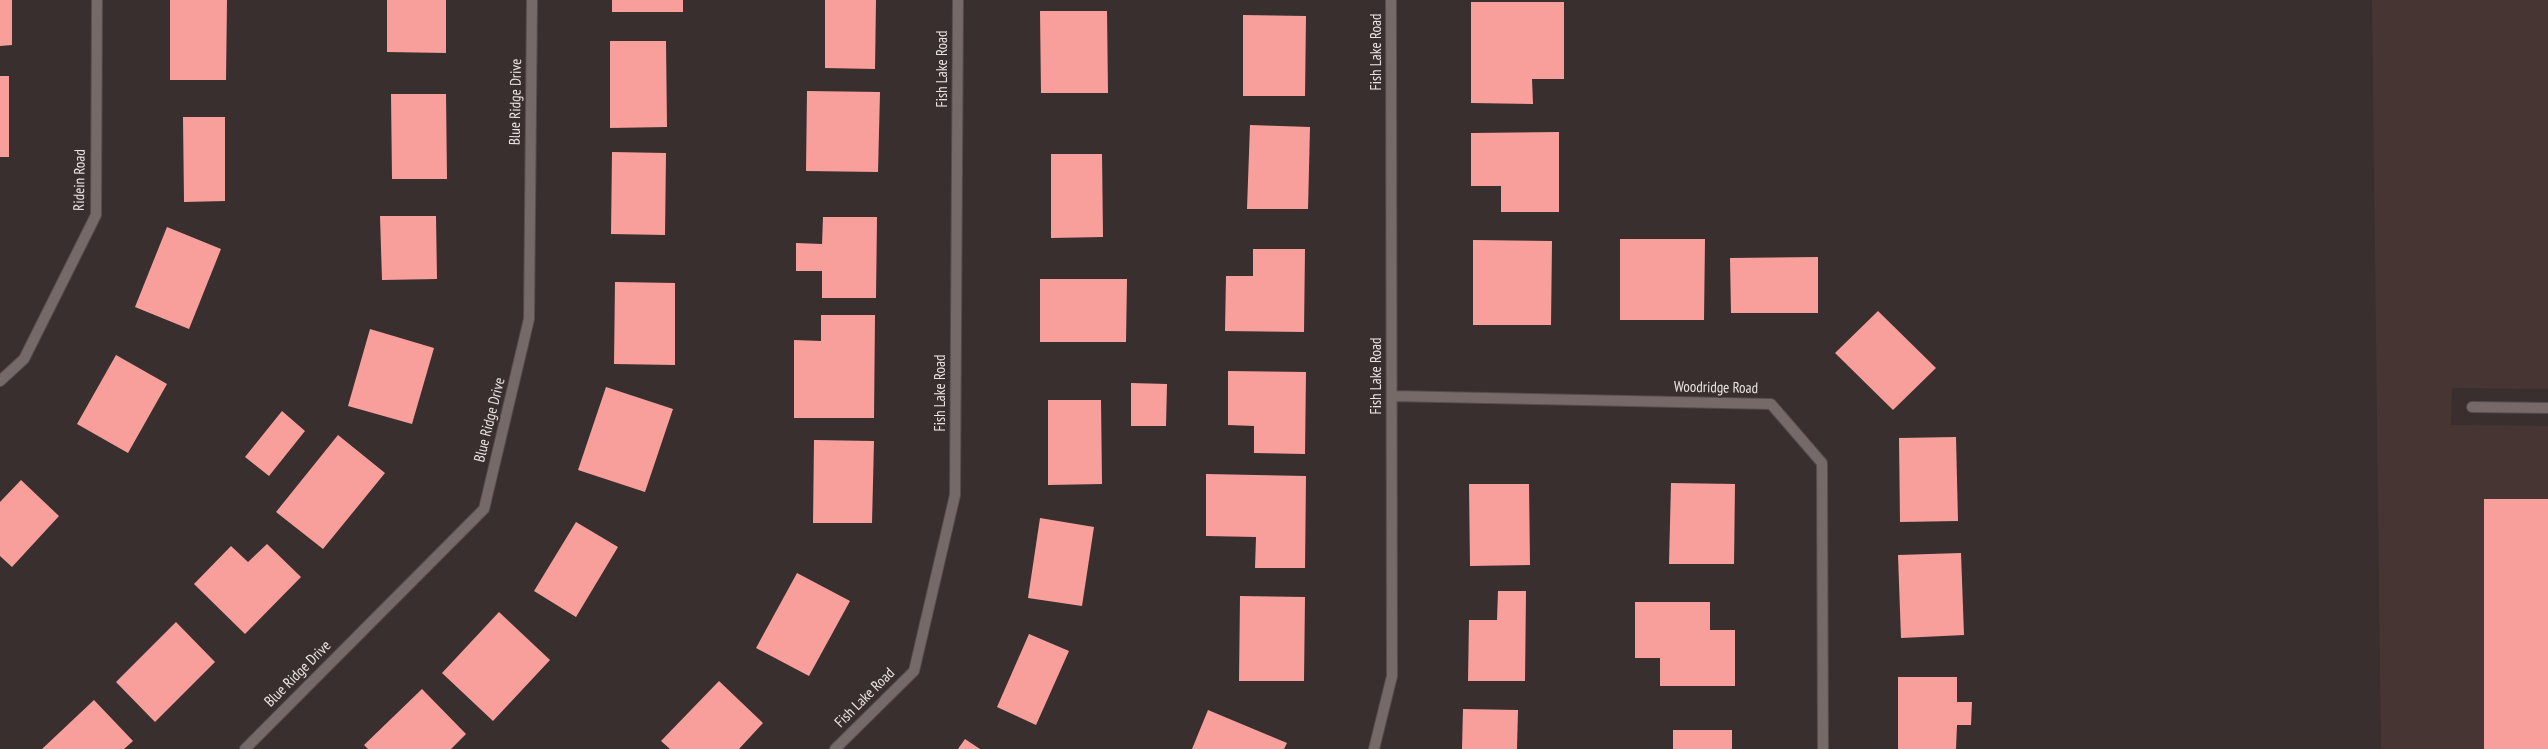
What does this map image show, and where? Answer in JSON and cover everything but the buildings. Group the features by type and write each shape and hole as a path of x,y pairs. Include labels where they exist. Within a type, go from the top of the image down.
{"street":[{"name":"Ridein Road","path":"0,381 24,359 96,215 97,0"},
{"name":"Blue Ridge Drive","path":"245,749 484,509 529,319 532,0"},
{"name":"Fish Lake Road","path":"835,749 914,671 955,495 958,0"},
{"name":"Fish Lake Road","path":"1374,749 1392,676 1391,0"},
{"name":"Woodridge Road","path":"1392,396 1772,404 1822,463 1823,749"},
{"path":"2472,407 2548,408"}],"shaded area":[{"path":"2372,0 2548,0 2548,389 2452,388 2451,425 2548,426 2548,749 2381,749"}]}
